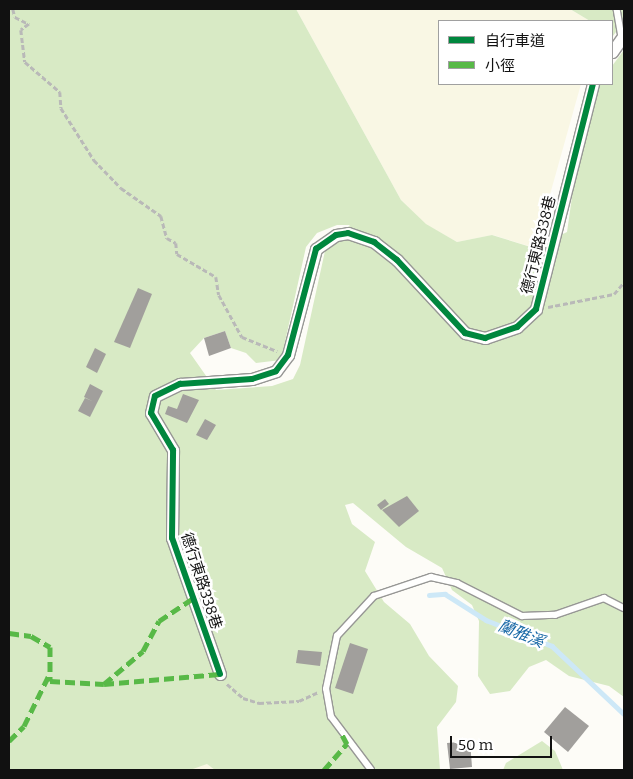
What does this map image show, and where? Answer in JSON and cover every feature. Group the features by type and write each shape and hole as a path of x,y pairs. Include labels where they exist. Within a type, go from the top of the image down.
{"street":[{"path":"613,51 624,36"},
{"name":"德行東路338巷","path":"220,674 172,538 173,450 155,422 151,404 162,390 180,384 266,377 276,372 288,355 309,264 316,249 342,234 374,242 466,333 500,336 536,309 593,85"}],"lane":[{"path":"617,9 624,36"},
{"path":"371,770 331,717 326,689 337,636 351,617 374,596 431,577 457,583 522,616 555,616 604,598 624,608"}],"path":[{"path":"13,9 15,17 29,24 21,30 25,62 60,92 61,108 94,160 116,183 161,216 177,254 216,277 218,295 242,337 288,355"},
{"path":"536,309 614,294 624,282"},
{"path":"220,674 235,693 259,702 299,701 326,689"}],"shaded area":[{"path":"296,9 570,9 588,20 438,20 438,85 581,85 535,248 493,235 457,242 425,224 401,200"},
{"path":"208,764 215,770 190,770 196,765"}],"green space":[{"path":"9,9 296,9 401,200 426,224 457,242 492,235 534,248 567,232 575,176 600,85 613,85 613,65 624,50 624,697 609,686 569,676 546,660 529,667 510,691 490,694 478,676 479,621 472,605 452,590 442,568 406,547 353,503 345,505 352,524 375,542 365,571 384,602 410,624 429,656 458,686 456,702 437,727 440,770 215,770 207,764 190,770 9,770","holes":["337,225 350,225 325,251 300,365 293,379 272,386 216,390 190,353 204,338 225,331 231,348 246,353 256,363 281,360 306,247 317,233"]},
{"path":"570,9 624,9 624,21 613,36 613,20 588,20"},
{"path":"542,741 555,751 563,770 503,770 506,763"}],"building":[{"path":"138,288 152,294 130,348 114,342"},
{"path":"225,331 231,348 209,356 204,338"},
{"path":"95,348 106,354 97,373 86,367"},
{"path":"90,384 103,391 90,417 78,411 85,398 92,401 84,397"},
{"path":"183,394 199,400 187,423 165,414 168,406 177,409"},
{"path":"205,419 216,425 207,440 196,435"},
{"path":"407,496 419,511 399,527 382,510"},
{"path":"385,499 389,504 381,510 377,505"},
{"path":"350,643 368,649 353,694 335,688"},
{"path":"298,650 322,652 320,666 296,663"},
{"path":"565,707 589,726 568,752 544,732"},
{"path":"470,741 472,767 450,769 447,743"}],"waterway":[{"name":"蘭雅溪","path":"429,595 445,594 486,620 552,646 624,714"}],"marked path":[{"path":"9,633 31,636 50,647 50,681 104,684 143,651 159,621 195,597"},
{"path":"104,684 220,674"},
{"path":"9,741 24,726 48,677"},
{"path":"324,770 347,744 340,731"}],"cycle path":[{"path":"220,674 172,538 173,450 151,413 155,396 180,384 252,379 276,371 288,355 316,249 336,235 348,233 374,242 397,260 465,333 485,338 517,327 536,309 593,85"}]}
